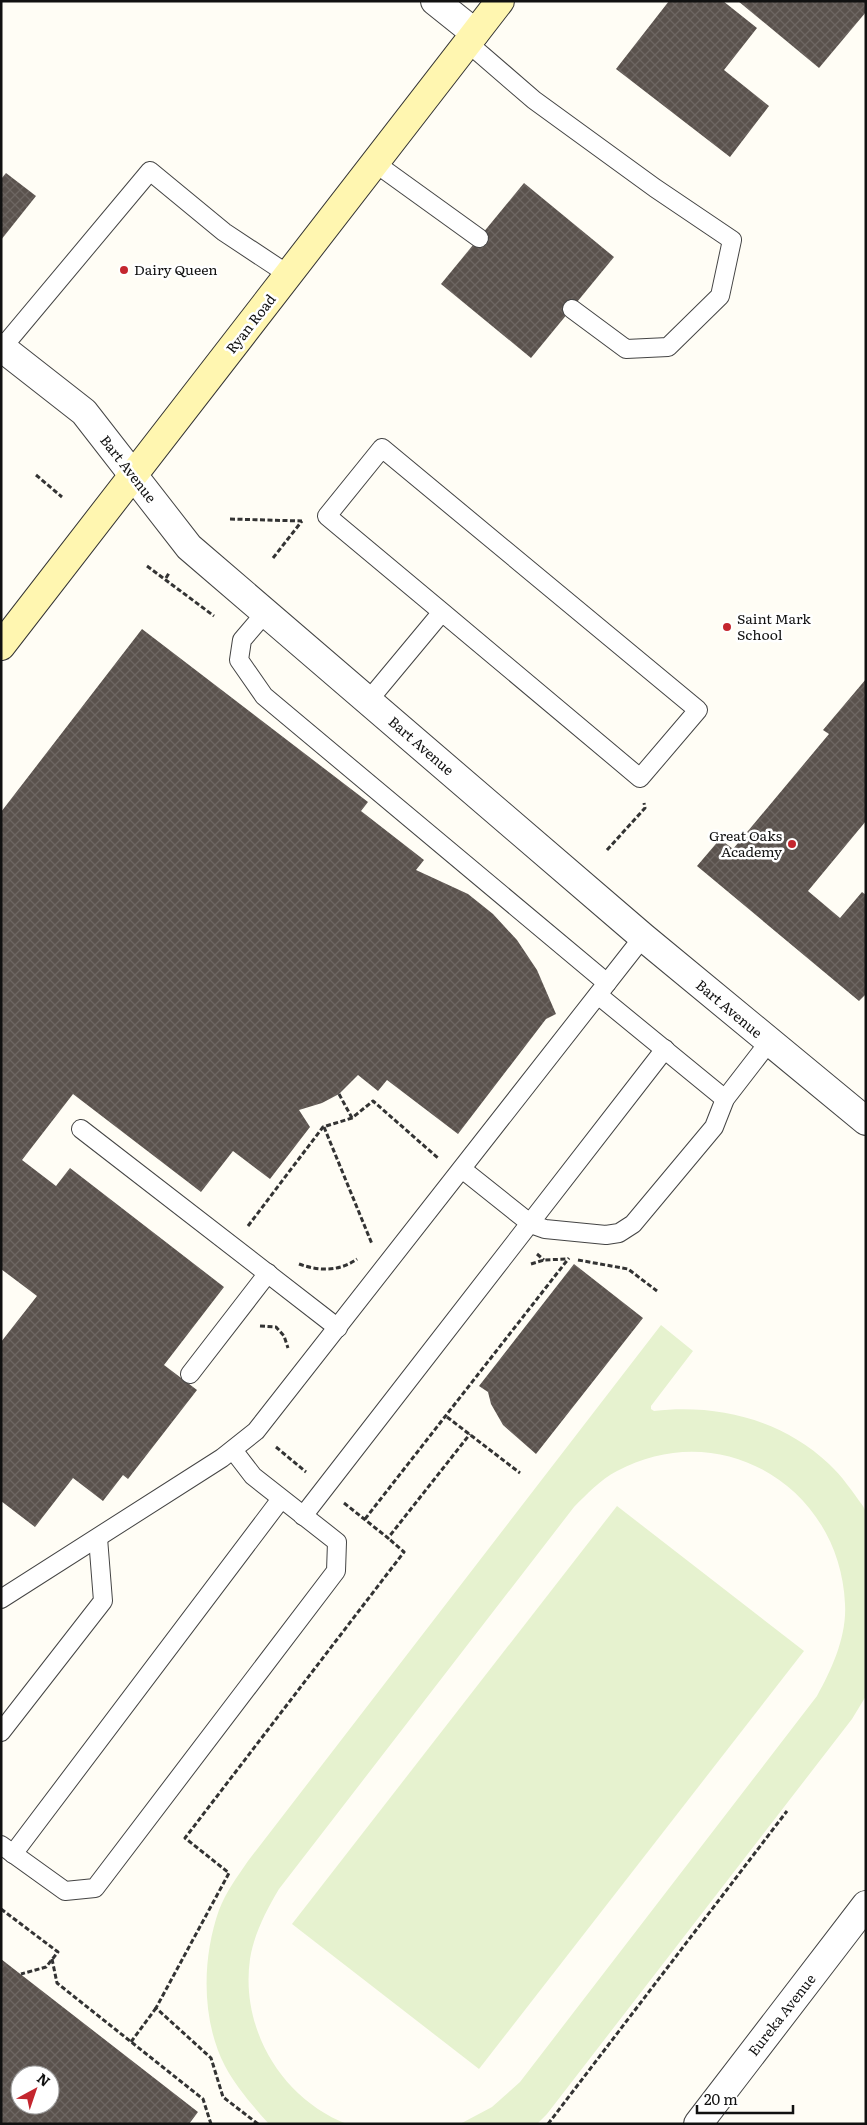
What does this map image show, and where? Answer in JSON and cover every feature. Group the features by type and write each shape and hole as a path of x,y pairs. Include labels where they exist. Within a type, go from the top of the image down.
{"main road":[{"name":"Ryan Road","path":"1,646 500,1"}],"street":[{"path":"436,1 472,38"},
{"name":"Bart Avenue","path":"2,347 84,412 189,547 642,936 866,1121"},
{"name":"Eureka Avenue","path":"698,2124 866,1905"}],"lane":[{"path":"472,38 534,100 655,188 732,240 720,296 668,347 626,349 572,309"},
{"path":"375,163 479,238"},
{"path":"2,347 150,171 224,232 289,275"},
{"path":"382,448 698,710 640,778 327,516 382,448"},
{"path":"266,612 242,640 239,660 264,696 602,989 665,1049 725,1099"},
{"path":"368,701 442,612"},
{"path":"1,1599 233,1450 256,1431 642,936"},
{"path":"462,1169 531,1224 545,1229 606,1234 619,1233 633,1224 714,1127 725,1099 769,1042"},
{"path":"303,1516 665,1049"},
{"path":"81,1129 338,1328"},
{"path":"190,1374 268,1273"},
{"path":"233,1450 253,1476 337,1542 336,1571 95,1888 65,1891 7,1850 281,1499"},
{"path":"1,1732 103,1601 98,1538"}],"path":[{"path":"36,475 62,496"},
{"path":"230,519 302,521 327,516"},
{"path":"274,558 302,521"},
{"path":"147,566 166,578 214,616"},
{"path":"166,578 169,573"},
{"path":"607,850 645,808 640,778"},
{"path":"339,1094 352,1118"},
{"path":"254,1232 247,1226 323,1127 352,1118 373,1101 442,1161"},
{"path":"323,1127 373,1246 380,1239"},
{"path":"292,1261 311,1268 328,1270 352,1262 359,1257"},
{"path":"530,1265 544,1260 569,1258 628,1269 657,1291"},
{"path":"365,1519 447,1417 569,1258"},
{"path":"252,1331 259,1326 276,1327 284,1336 289,1349 287,1356"},
{"path":"447,1417 520,1473"},
{"path":"131,2042 156,2008 229,1872 185,1838 404,1552 388,1538"},
{"path":"548,2124 787,1811"},
{"path":"1,1909 58,1952 46,1967 21,1974"},
{"path":"52,1959 57,1983 203,2099 211,2124"},
{"path":"156,2008 210,2058 224,2097 258,2124"}],"green space":[{"path":"661,1325 693,1351 651,1406 651,1409 654,1411 678,1409 724,1413 747,1418 769,1426 790,1436 829,1464 863,1506 866,1512 866,1696 852,1719 547,2114 537,2124 460,2124 492,2107 520,2082 817,1696 833,1663 844,1628 845,1604 838,1562 822,1526 798,1496 768,1473 734,1458 696,1452 656,1456 617,1471 605,1479 574,1507 279,1889 261,1923 250,1959 249,1985 252,2011 259,2035 270,2058 285,2079 303,2098 324,2113 347,2124 269,2124 229,2074 217,2048 212,2029 208,2009 207,1968 213,1929 222,1903 248,1861"},
{"path":"617,1506 804,1651 479,2069 292,1924"}],"building":[{"path":"669,1 723,1 757,28 724,70 769,106 730,157 616,69"},
{"path":"738,1 866,1 866,12 819,68"},
{"path":"6,173 36,196 1,240 1,179"},
{"path":"524,183 614,257 531,358 441,284"},
{"path":"142,629 368,802 361,811 424,860 416,870 468,894 493,914 517,940 537,970 556,1014 546,1019 458,1134 387,1080 378,1091 358,1075 339,1094 322,1103 299,1110 310,1127 270,1179 233,1151 201,1192 73,1094 22,1160 56,1186 70,1168 224,1287 164,1365 197,1390 128,1479 123,1475 103,1501 73,1478 35,1527 1,1501 1,1342 37,1296 1,1269 1,812"},
{"name":"Great Oaks Academy","path":"866,679 866,821 808,891 840,918 862,892 866,895 866,994 859,1001 697,866 720,839 733,849 829,734 823,730"},
{"path":"574,1264 643,1318 536,1454 503,1425 491,1404 488,1392 479,1386"},
{"path":"1,1959 198,2112 189,2124 1,2124"}],"place":[{"name":"Dairy Queen","path":"124,270"},
{"name":"Saint Mark School","path":"727,627"},
{"name":"Great Oaks Academy","path":"792,844"}]}
